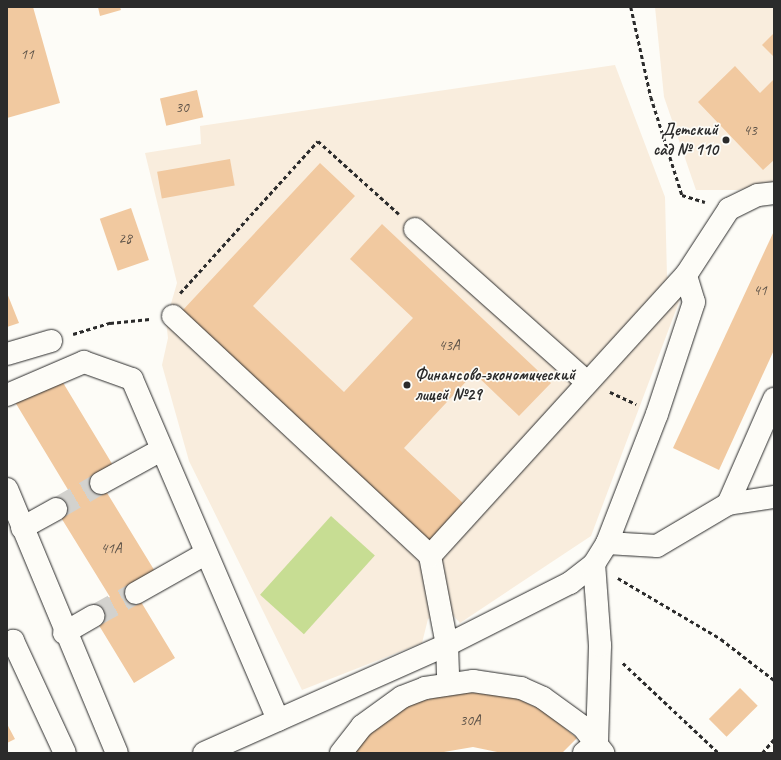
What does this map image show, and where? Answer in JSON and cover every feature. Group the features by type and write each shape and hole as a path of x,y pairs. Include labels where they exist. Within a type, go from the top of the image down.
{"lane":[{"path":"430,556 686,275 729,209 758,195 774,193"},
{"path":"415,229 587,382"},
{"path":"204,753 447,645 570,583 594,564 607,543 657,414 694,302 686,275"},
{"path":"173,316 430,556 447,645 448,683"},
{"path":"7,354 51,341"},
{"path":"7,395 84,362 132,379 205,554 278,720"},
{"path":"728,504 774,399"},
{"path":"101,484 161,450"},
{"path":"7,490 64,633 117,753"},
{"path":"607,543 657,546 728,504 774,497"},
{"path":"22,528 56,509"},
{"path":"136,593 205,554"},
{"path":"594,564 600,645 595,749"},
{"path":"64,633 94,616"},
{"path":"7,644 13,641 65,753"},
{"path":"341,753 362,726 381,710 425,688 448,683 491,682 521,688 564,711 595,749"}],"path":[{"path":"631,7 651,97 682,195 729,209"},
{"path":"51,341 110,323 149,318 166,321 173,316 178,295 318,141 415,229"},
{"path":"587,382 657,414"},
{"path":"594,564 721,639 774,680"},
{"path":"600,645 655,690 719,753"},
{"path":"762,753 774,739"}],"shaded area":[{"name":"Детский сад № 110","path":"655,7 774,7 774,182 738,190 696,190 664,97"},
{"name":"Финансово-экономический лицей №29","path":"615,65 665,197 667,276 682,294 591,536 460,623 449,611 428,619 422,643 302,690 189,461 162,365 168,338 166,321 177,283 145,153 201,144 200,126"}],"green space":[{"path":"331,516 375,555 304,634 260,595"}],"building":[{"path":"7,7 33,7 60,103 7,118"},
{"path":"98,7 120,7 121,10 100,16"},
{"path":"774,33 774,57 762,45"},
{"path":"735,66 760,93 774,79 774,160 763,170 698,102"},
{"path":"197,90 203,117 166,126 160,99"},
{"path":"230,159 235,186 162,198 157,172"},
{"path":"320,163 355,196 253,306 344,392 413,318 350,259 382,224 551,383 519,416 474,373 404,448 464,504 428,542 182,311"},
{"path":"131,208 149,260 118,271 100,219"},
{"path":"774,231 774,350 719,470 673,448"},
{"path":"7,293 19,323 7,327"},
{"path":"59,376 114,467 101,483 156,573 132,587 175,658 134,683 89,609 110,597 52,503 70,493 15,402"},
{"path":"740,688 758,706 727,737 709,719"},
{"path":"462,691 516,698 544,711 577,738 562,753 502,753 473,747 438,753 353,753 361,740 409,704"},
{"path":"7,724 15,739 7,743"}],"tunnel":[{"path":"56,509 101,483"},
{"path":"94,616 136,593"}],"place":[{"name":"Детский сад № 110","path":"726,140"},
{"name":"Финансово-экономический лицей №29","path":"407,385"}]}
